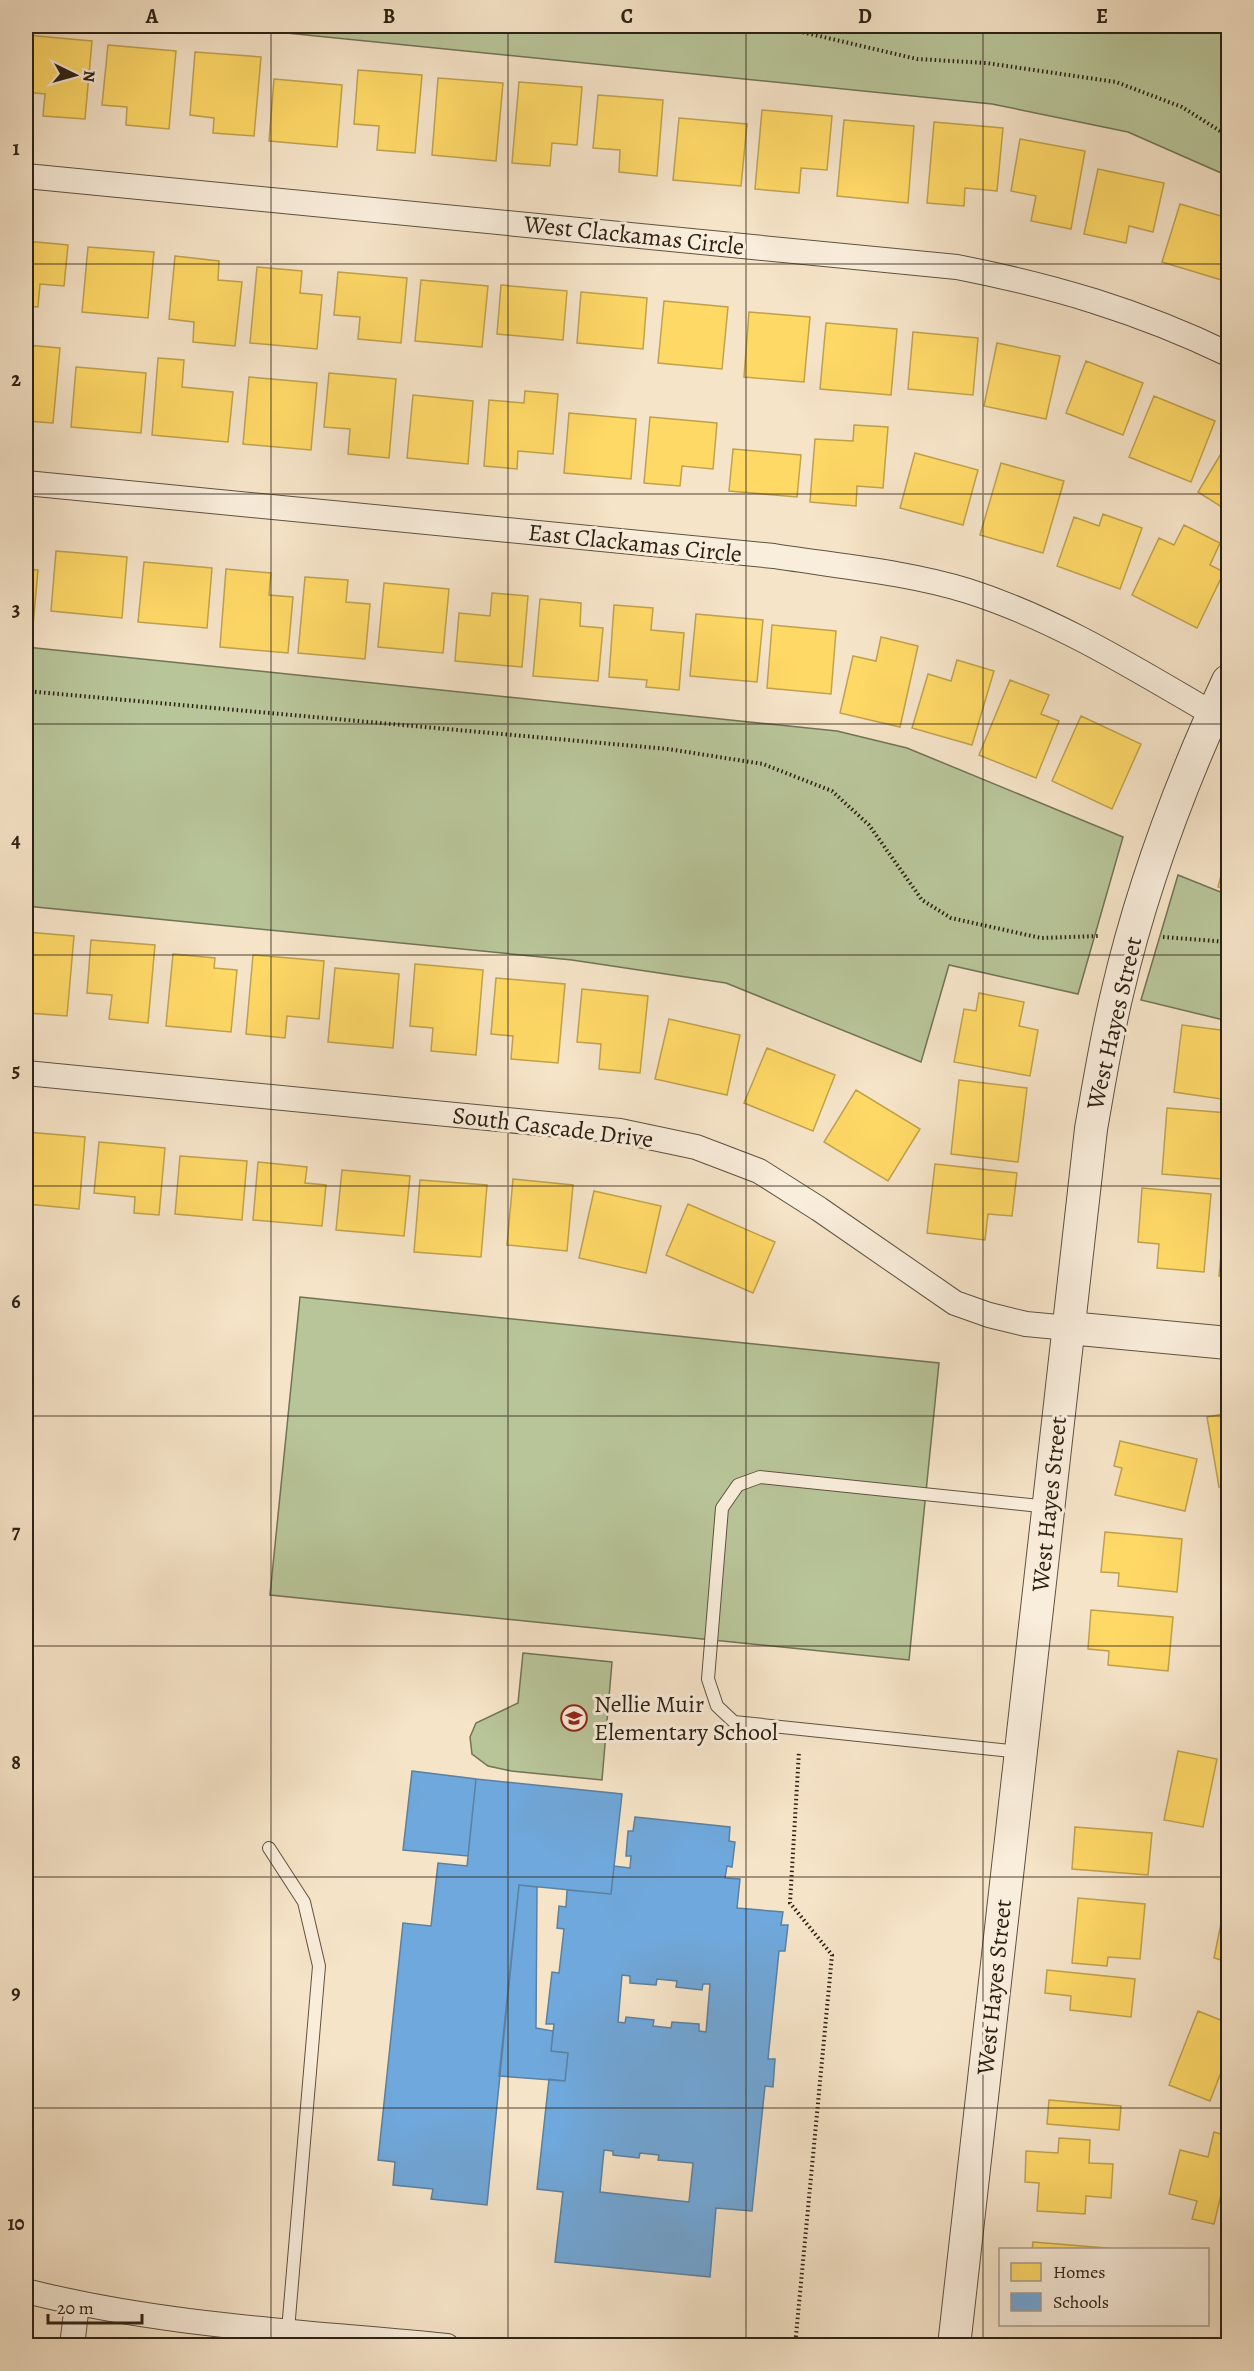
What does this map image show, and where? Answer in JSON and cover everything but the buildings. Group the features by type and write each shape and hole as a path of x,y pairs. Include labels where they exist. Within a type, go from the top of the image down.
{"street":[{"name":"West Clackamas Circle","path":"26,176 957,267 1028,281 1100,301 1180,331 1228,354"},
{"name":"East Clackamas Circle","path":"26,483 774,556 885,573 967,591 1032,615 1111,654 1213,714"},
{"name":"West Hayes Street","path":"954,2346 1091,1129 1108,1035 1145,891 1175,806 1228,681"},
{"name":"South Cascade Drive","path":"26,1073 620,1131 696,1147 759,1171 819,1209 955,1303 989,1316 1069,1328"},
{"path":"1069,1328 1228,1343"},
{"path":"26,2291 77,2304 174,2319 447,2346"},
{"path":"72,2346 77,2304"}],"lane":[{"path":"1021,1752 734,1722 717,1706 708,1679 722,1508 738,1485 760,1477 1049,1507"},
{"path":"269,1848 304,1902 319,1966 288,2330"}],"path":[{"path":"695,26 801,32 916,59 986,63 1116,82 1182,107 1228,136"},
{"path":"26,691 668,749 763,764 832,791 869,825 922,900 951,918 1041,938 1132,936 1228,942"},
{"path":"795,2346 832,1955 790,1903 801,1729"}],"green space":[{"path":"217,26 1228,26 1228,176 1128,132 992,104"},
{"path":"26,647 837,731 907,748 1123,837 1078,994 949,965 921,1062 726,983 572,960 26,906"},
{"path":"1178,875 1228,895 1228,1021 1141,1000"},
{"path":"300,1297 939,1363 909,1660 270,1595"},
{"path":"523,1653 612,1662 602,1780 511,1771 488,1766 472,1754 470,1737 476,1723 518,1703"}],"place":[{"name":"Nellie Muir Elementary School","path":"574,1718"}]}
